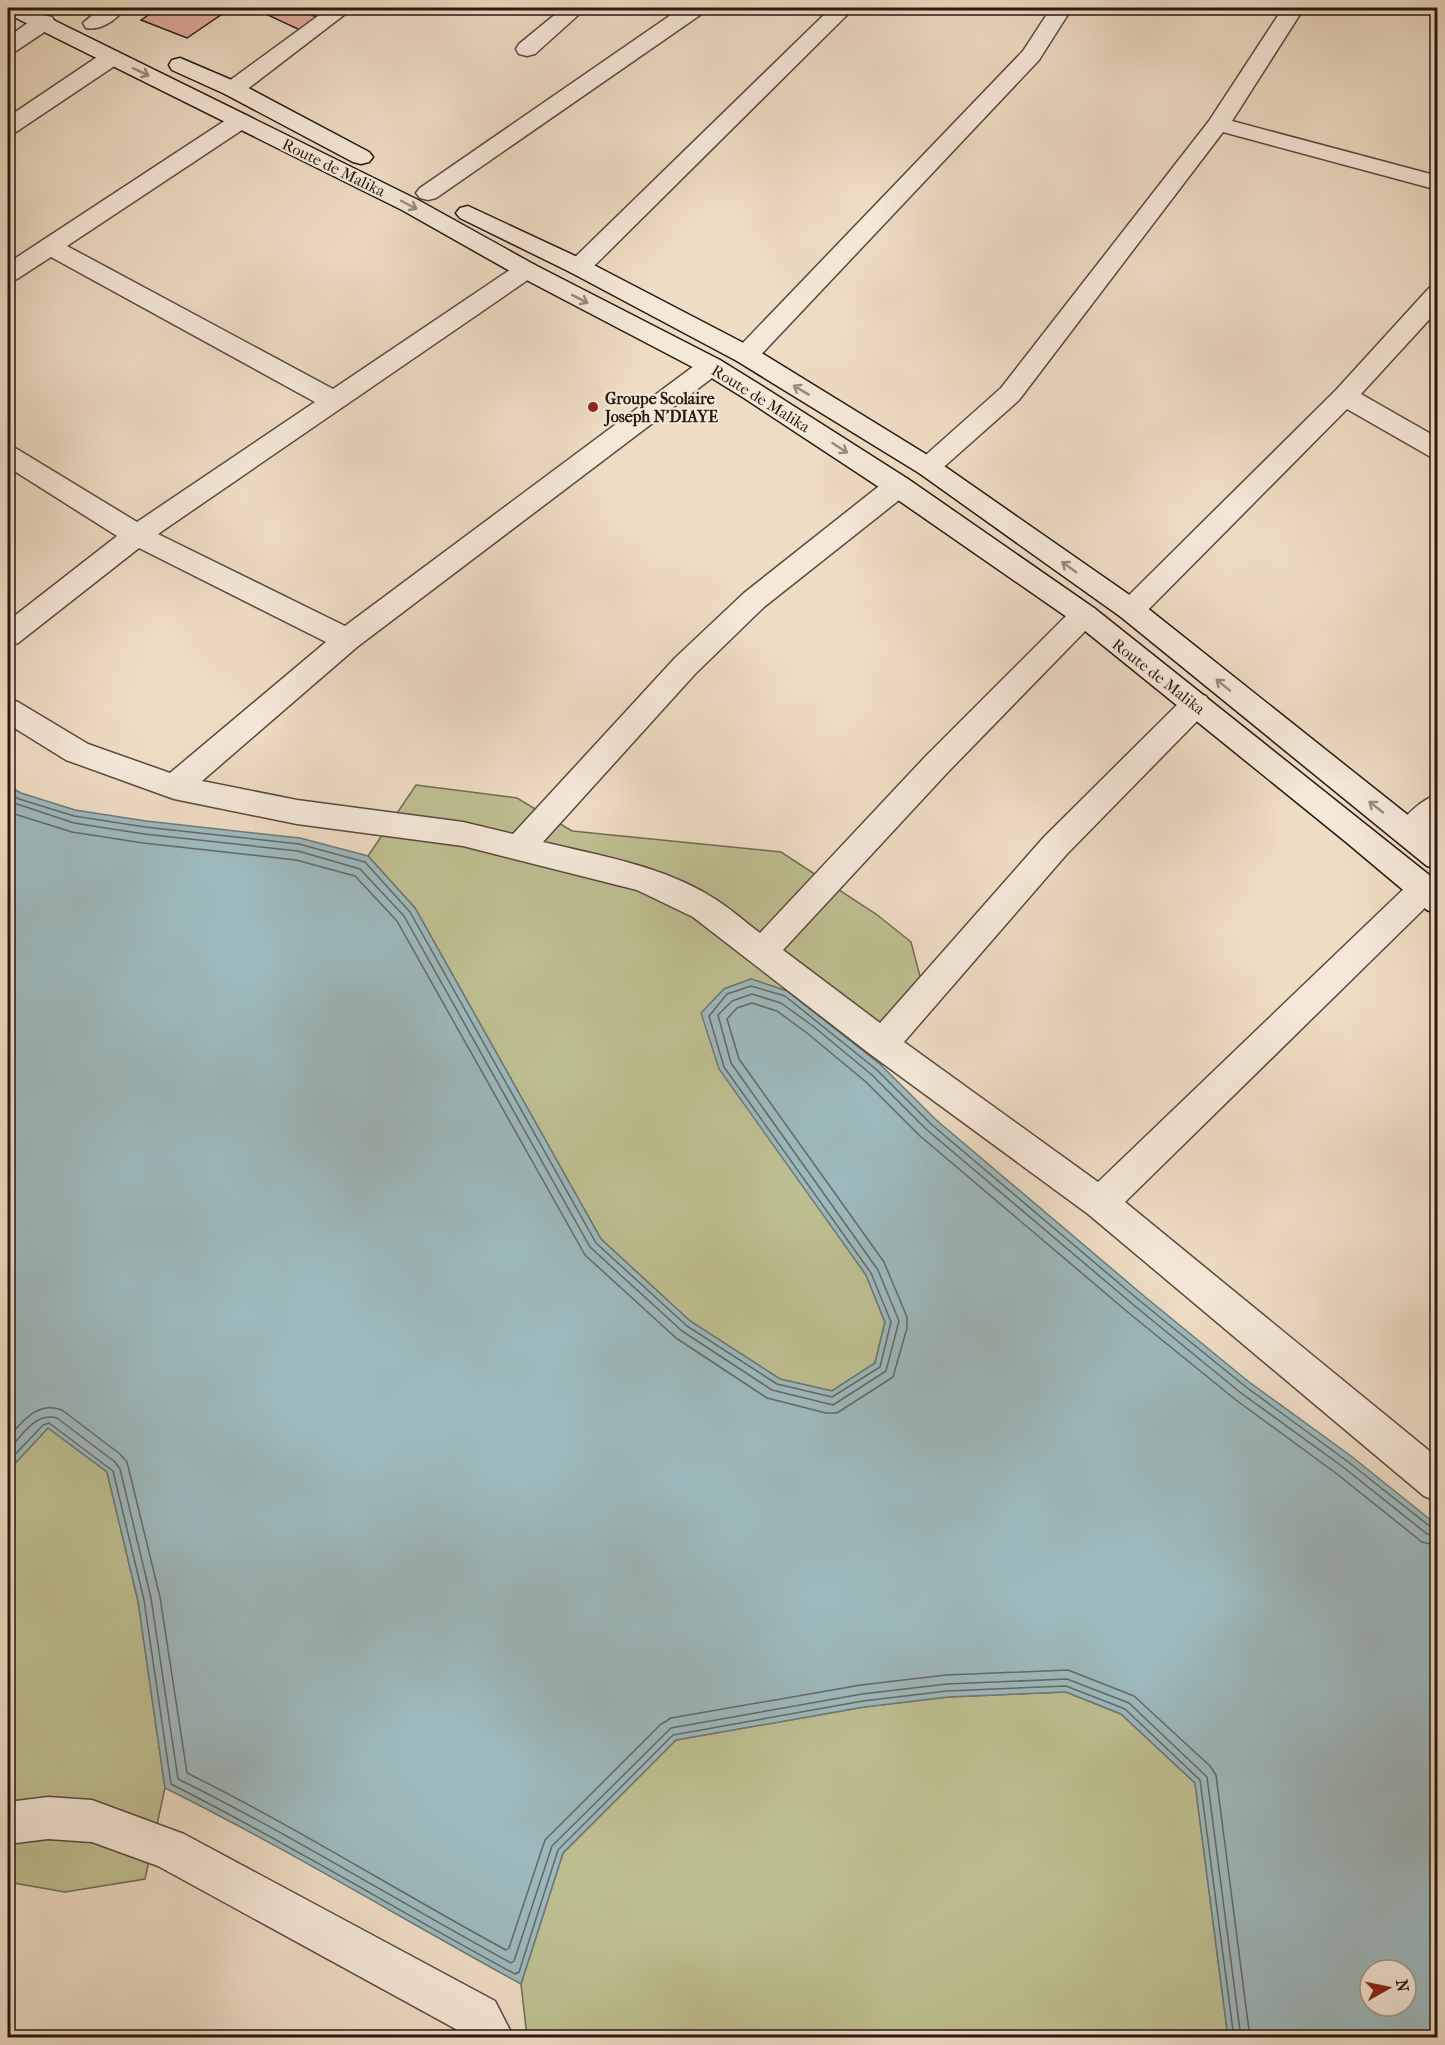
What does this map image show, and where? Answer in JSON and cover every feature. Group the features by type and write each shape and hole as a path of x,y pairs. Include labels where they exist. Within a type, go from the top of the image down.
{"street":[{"name":"Route de Malika","path":"14,8 54,15 104,15 133,44 233,89 428,193 579,267 746,355 928,467 1131,610 1437,857"},
{"path":"233,89 342,8"},
{"path":"527,49 575,8"},
{"path":"428,193 695,8"},
{"path":"579,267 843,8"},
{"path":"746,355 1031,55 1061,8"},
{"path":"928,467 1010,394 1218,124 1293,8"},
{"name":"Route de Malika","path":"54,15 111,57 410,205 526,270 711,366 898,486 1084,615 1357,833 1430,896"},
{"path":"8,46 54,15"},
{"path":"8,127 111,57"},
{"path":"8,274 240,121"},
{"path":"1218,124 1437,183"},
{"path":"49,246 334,401"},
{"path":"8,636 137,535 526,270"},
{"path":"1131,610 1435,303"},
{"path":"174,787 346,640 711,366"},
{"path":"1345,396 1437,450"},
{"path":"8,454 137,535 346,640"},
{"path":"520,847 685,666 754,600 898,486"},
{"path":"761,953 936,765 1084,615"},
{"path":"882,1044 1054,846 1196,704"},
{"path":"8,710 77,752 174,787 297,812 462,834 520,847 642,879 704,908 882,1044 1100,1203 1437,1483"},
{"path":"1409,833 1437,806"},
{"path":"1100,1203 1430,896"},
{"path":"8,1823 48,1818 92,1821 169,1850 479,2017 492,2037"}],"green space":[{"path":"416,785 517,798 572,831 781,852 876,914 911,942 928,1007 881,1065 787,991 751,979 724,989 831,1224 866,1275 885,1322 875,1363 832,1391 780,1379 690,1321 601,1239 415,908 368,856"},
{"path":"48,1428 107,1472 138,1601 165,1788 145,1879 65,1892 8,1882 8,1471"},
{"path":"1066,1692 1121,1714 1195,1783 1228,2037 527,2037 521,1984 563,1853 676,1740 864,1707 948,1697"}],"water":[{"path":"8,786 21,793 75,810 146,821 300,838 368,856 415,908 601,1239 690,1321 780,1379 832,1391 875,1363 885,1322 866,1275 719,1069 701,1013 724,989 751,979 787,991 881,1065 935,1119 1144,1296 1249,1382 1351,1456 1437,1525 1437,2037 1228,2037 1195,1783 1121,1714 1066,1692 948,1697 864,1707 676,1740 563,1853 521,1984 299,1859 165,1788 138,1601 107,1472 48,1428 8,1471"}],"building":[{"path":"159,8 231,8 187,38 141,20"},
{"path":"253,8 296,8 321,19 302,31"}],"place":[{"name":"Groupe Scolaire Joseph N'DIAYE","path":"593,407"}]}
